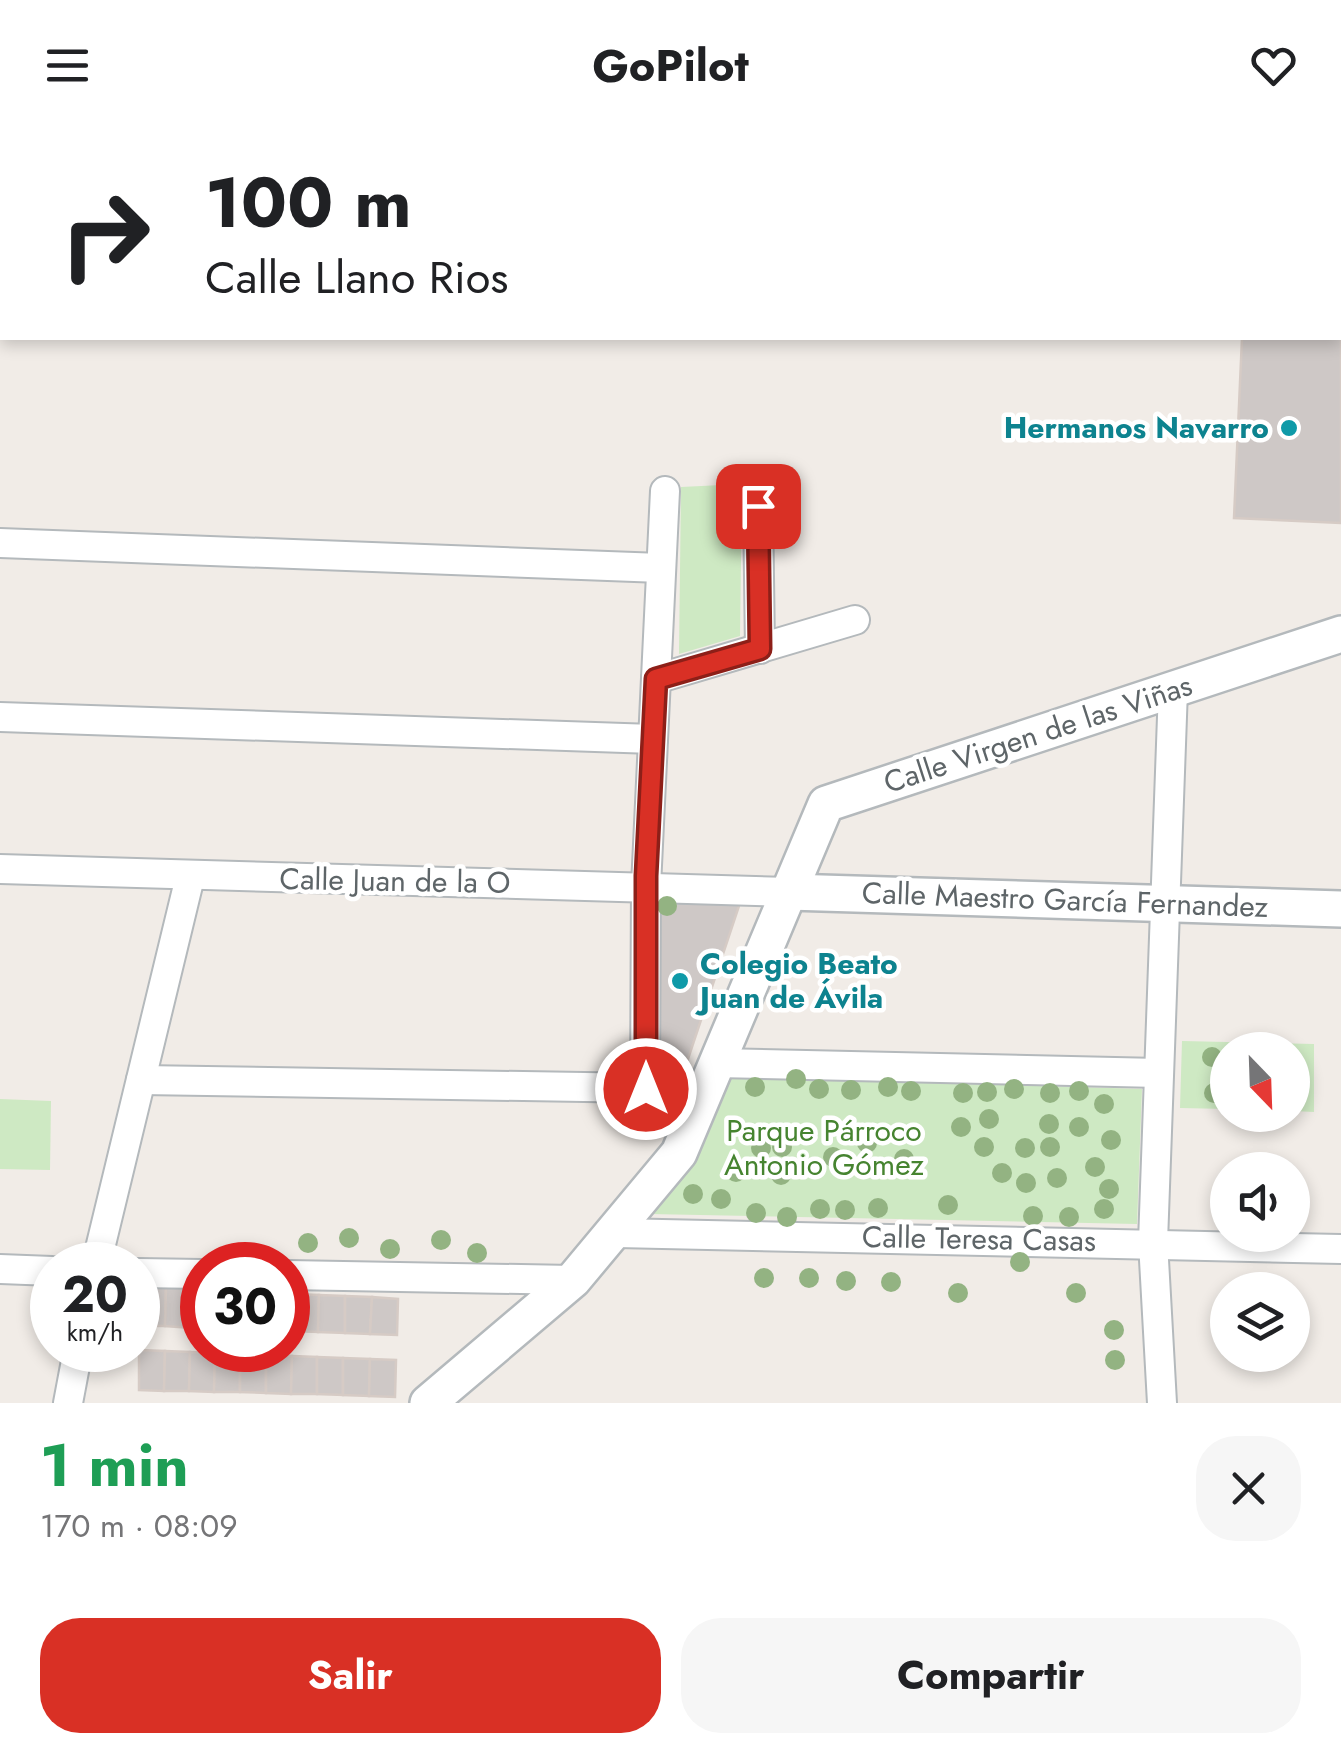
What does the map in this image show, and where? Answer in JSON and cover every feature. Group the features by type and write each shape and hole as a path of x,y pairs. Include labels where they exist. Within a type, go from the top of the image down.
{"street":[{"path":"646,1089 646,886 664,491"},
{"path":"758,506 760,649"},
{"path":"0,542 661,568"},
{"path":"656,679 855,620"},
{"name":"Calle Virgen de las Viñas","path":"428,1403 573,1280 617,1233 679,1153 826,804 1341,634"},
{"path":"1162,1403 1152,1242 1173,689"},
{"path":"0,717 653,739"},
{"name":"Calle Juan de la O","path":"0,870 789,892"},
{"path":"101,1242 190,877"},
{"name":"Calle Maestro García Fernandez","path":"789,892 1341,909"},
{"path":"140,1080 646,1089 711,1076 1159,1073"},
{"name":"Calle Teresa Casas","path":"617,1233 1341,1249"},
{"path":"0,1270 30,1271"},
{"path":"310,1276 573,1280"},
{"path":"68,1403 74,1372"}],"green space":[{"path":"742,484 740,636 679,654 681,487"},
{"path":"1182,1041 1210,1042 1210,1109 1180,1108"},
{"path":"1310,1044 1314,1044 1314,1112 1310,1112"},
{"name":"Parque Párroco Antonio Gómez","path":"730,1076 1142,1089 1137,1224 649,1214 696,1161"},
{"path":"0,1099 51,1101 50,1170 0,1169"}],"building":[{"name":"Hermanos Navarro","path":"1242,340 1341,340 1341,523 1234,518"},
{"name":"Colegio Beato Juan de Ávila","path":"646,895 741,900 687,1062 646,1061"},
{"path":"160,1287 166,1287 165,1326 160,1326"},
{"path":"166,1287 180,1288 180,1327 165,1326"},
{"path":"310,1295 319,1295 318,1332 310,1332"},
{"path":"319,1295 345,1296 345,1333 318,1332"},
{"path":"345,1296 372,1297 370,1334 345,1333"},
{"path":"372,1297 398,1299 397,1335 370,1334"},
{"path":"160,1351 165,1351 164,1391 139,1390 139,1372 160,1372"},
{"path":"165,1351 180,1352 180,1372 189,1372 189,1391 164,1391"},
{"path":"310,1357 317,1357 317,1394 291,1394 292,1372 310,1372"},
{"path":"317,1357 343,1358 343,1395 317,1394"},
{"path":"343,1358 370,1359 369,1396 343,1395"},
{"path":"370,1359 396,1360 395,1397 369,1396"},
{"path":"189,1372 215,1372 214,1392 189,1391"},
{"path":"215,1372 240,1372 240,1392 214,1392"},
{"path":"240,1372 266,1372 266,1393 240,1392"},
{"path":"266,1372 292,1372 291,1394 266,1393"}],"place":[{"name":"Hermanos Navarro","path":"1289,428"},
{"name":"Colegio Beato Juan de Ávila","path":"680,981"}],"route":[{"path":"646,1089 646,876 656,679 760,649 758,506"}]}
